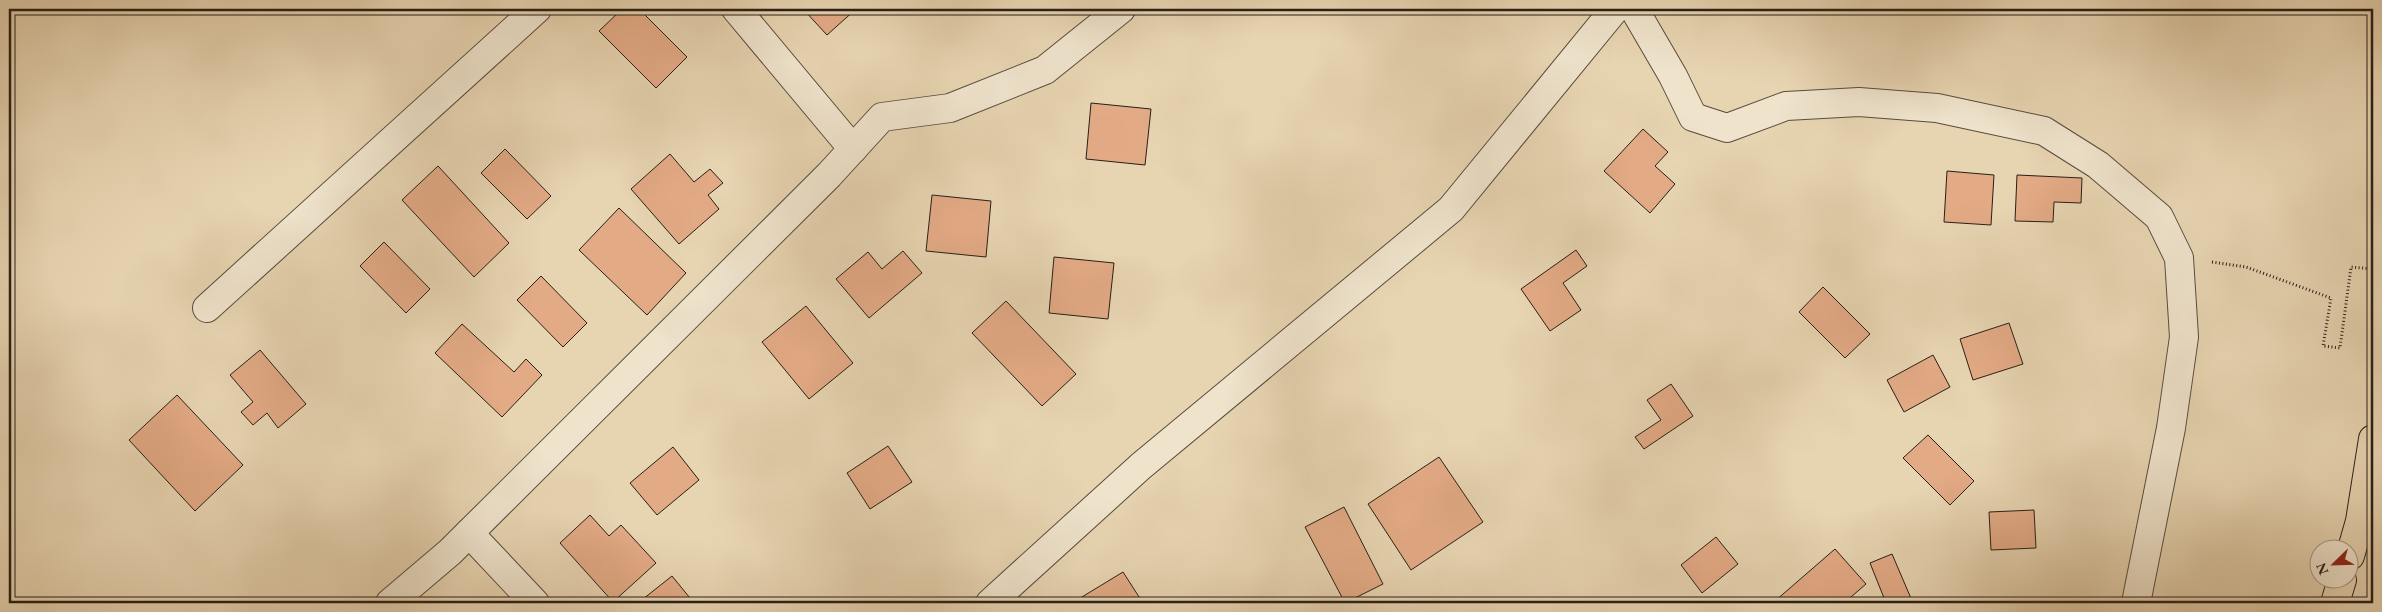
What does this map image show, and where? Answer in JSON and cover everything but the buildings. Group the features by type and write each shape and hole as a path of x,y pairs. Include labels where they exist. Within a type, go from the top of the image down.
{"highway":[{"path":"2354,540 2360,520 2373,439"},
{"path":"2335,603 2339,590"}],"street":[{"path":"207,308 537,9"},
{"path":"736,9 853,149"},
{"path":"390,603 470,533 853,149 882,117 950,108 1045,70 1121,9"},
{"path":"990,603 1141,466 1452,209 1615,9"},
{"path":"1634,9 1673,76 1693,117 1727,128 1786,106 1859,102 1937,108 2044,131 2098,164 2159,217 2179,258 2184,338 2170,428 2136,603"},
{"path":"470,533 535,603"}],"path":[{"path":"2179,258 2246,267 2332,298 2323,346 2340,348 2351,267 2373,269"}]}
